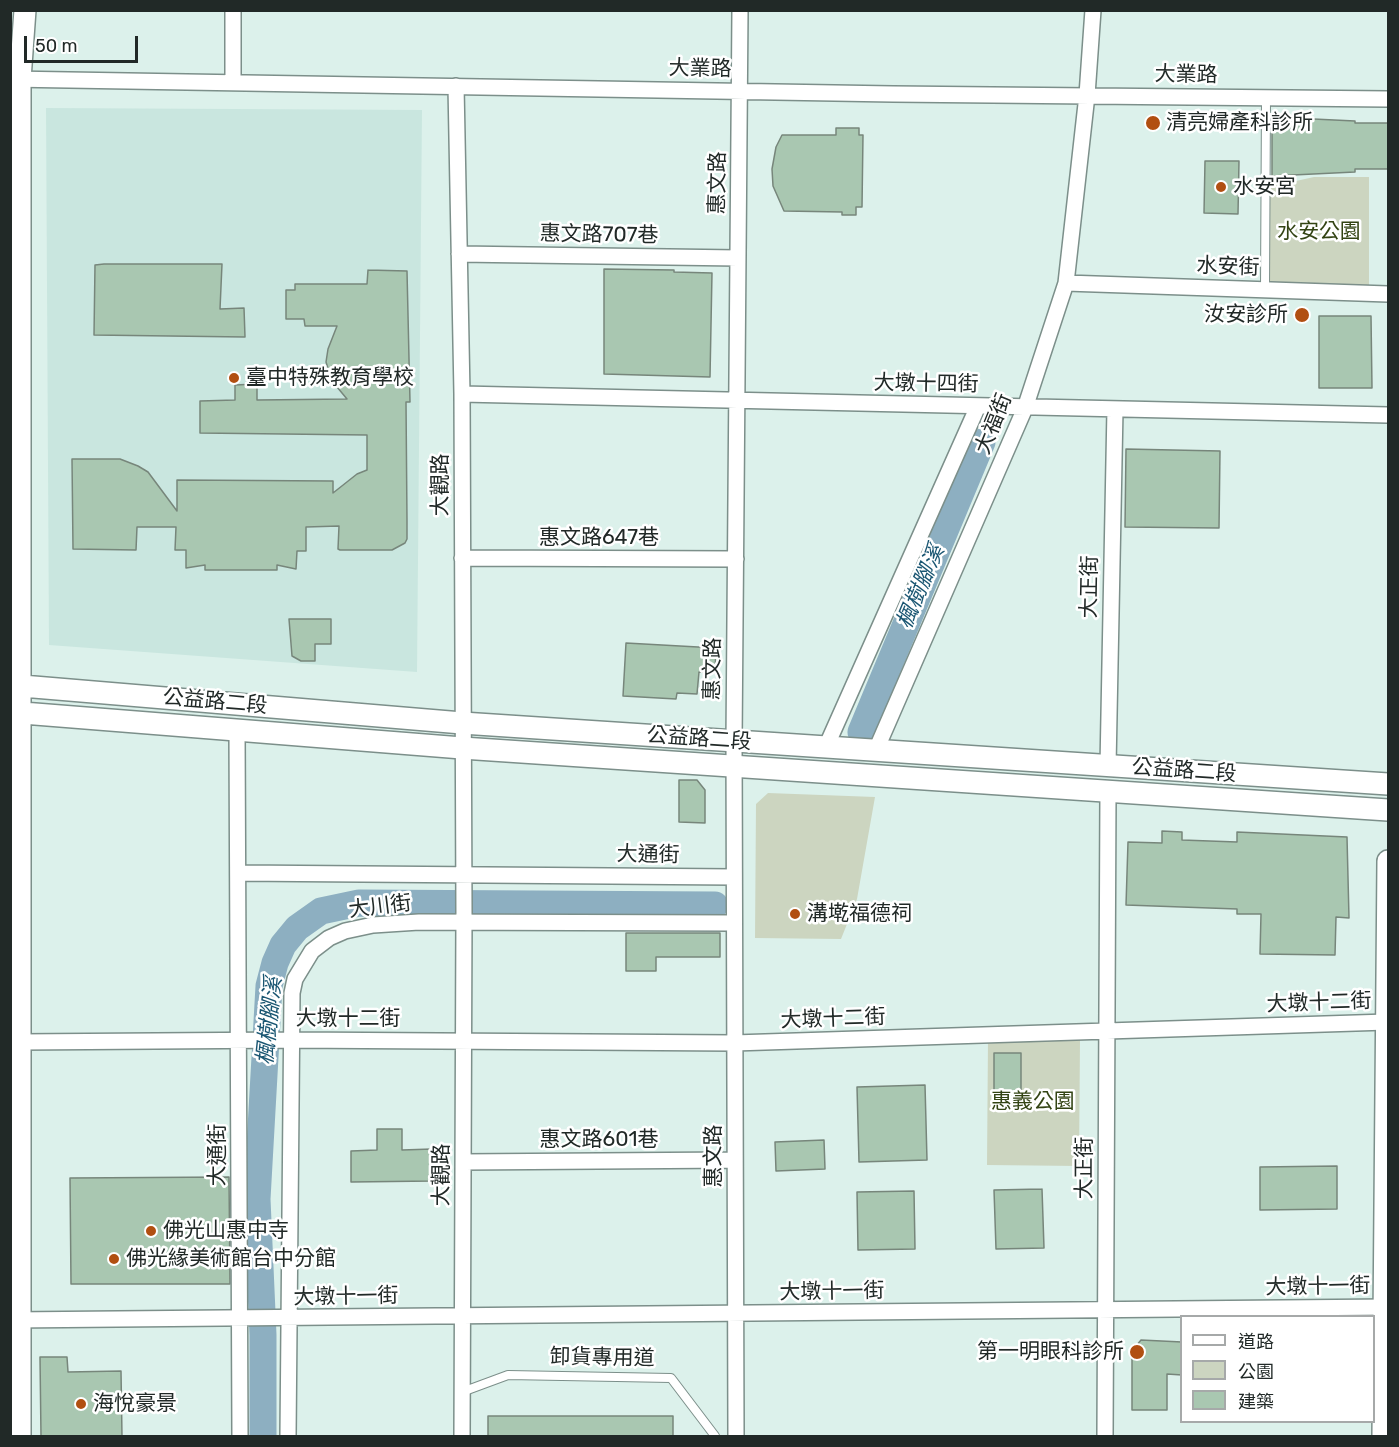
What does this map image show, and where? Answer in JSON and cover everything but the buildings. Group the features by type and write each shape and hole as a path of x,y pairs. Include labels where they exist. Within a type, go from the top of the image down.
{"main road":[{"path":"20,1437 15,1320 20,1042 16,712 15,79 25,10"},
{"name":"公益路二段","path":"16,685 462,723 1389,784"},
{"name":"公益路二段","path":"16,712 462,748 1389,810"},
{"path":"1383,1437 1389,861"}],"street":[{"path":"233,10 233,83"},
{"name":"惠文路","path":"736,1437 734,741 740,10"},
{"name":"大福街","path":"876,750 1025,408 1066,283 1088,95 1093,10"},
{"name":"大業路","path":"15,79 1389,99"},
{"name":"大觀路","path":"456,86 462,394 464,879 462,1437"},
{"name":"惠文路707巷","path":"459,254 738,258"},
{"name":"水安街","path":"1066,283 1389,294"},
{"name":"大墩十四街","path":"462,394 1389,415"},
{"name":"大福街","path":"826,747 978,406"},
{"name":"大正街","path":"1108,766 1115,409"},
{"name":"惠文路647巷","path":"462,558 735,559"},
{"name":"大通街","path":"237,730 243,1040 240,1437"},
{"name":"大正街","path":"1105,1437 1108,792"},
{"name":"大通街","path":"238,873 464,879 734,877"},
{"name":"大川街","path":"288,1437 282,1318 286,1040 295,979 312,951 329,938 345,931 374,924 464,918 734,923"},
{"name":"大墩十二街","path":"243,1040 734,1043 1387,1022"},
{"path":"20,1042 243,1040"},
{"name":"惠文路601巷","path":"463,1162 735,1160"},
{"name":"大墩十一街","path":"242,1319 1386,1308"},
{"path":"15,1320 242,1319"}],"lane":[{"path":"1265,289 1266,98"},
{"name":"卸貨專用道","path":"462,1392 508,1374 671,1378 715,1437"}],"shaded area":[{"name":"臺中特殊教育學校","path":"46,108 422,110 417,672 49,645"}],"green space":[{"name":"水安公園","path":"1314,177 1369,177 1369,285 1270,284 1270,181 1296,181"},
{"path":"768,793 875,797 857,899 841,939 755,938 756,804"},
{"name":"惠義公園","path":"988,1039 1080,1040 1079,1166 987,1165"}],"waterway":[{"name":"楓樹腳溪","path":"861,732 982,442"},
{"name":"楓樹腳溪","path":"263,1436 263,1335 257,1199 269,986 283,945 297,928 321,911 359,903 715,905"}],"place":[{"name":"清亮婦產科診所","path":"1153,123"},
{"name":"水安宮","path":"1221,187"},
{"name":"汝安診所","path":"1302,315"},
{"name":"臺中特殊教育學校","path":"234,378"},
{"name":"溝墘福德祠","path":"795,914"},
{"name":"佛光山惠中寺","path":"151,1231"},
{"name":"佛光緣美術館台中分館","path":"114,1259"},
{"name":"第一明眼科診所","path":"1137,1352"},
{"name":"海悅豪景","path":"81,1404"}]}
